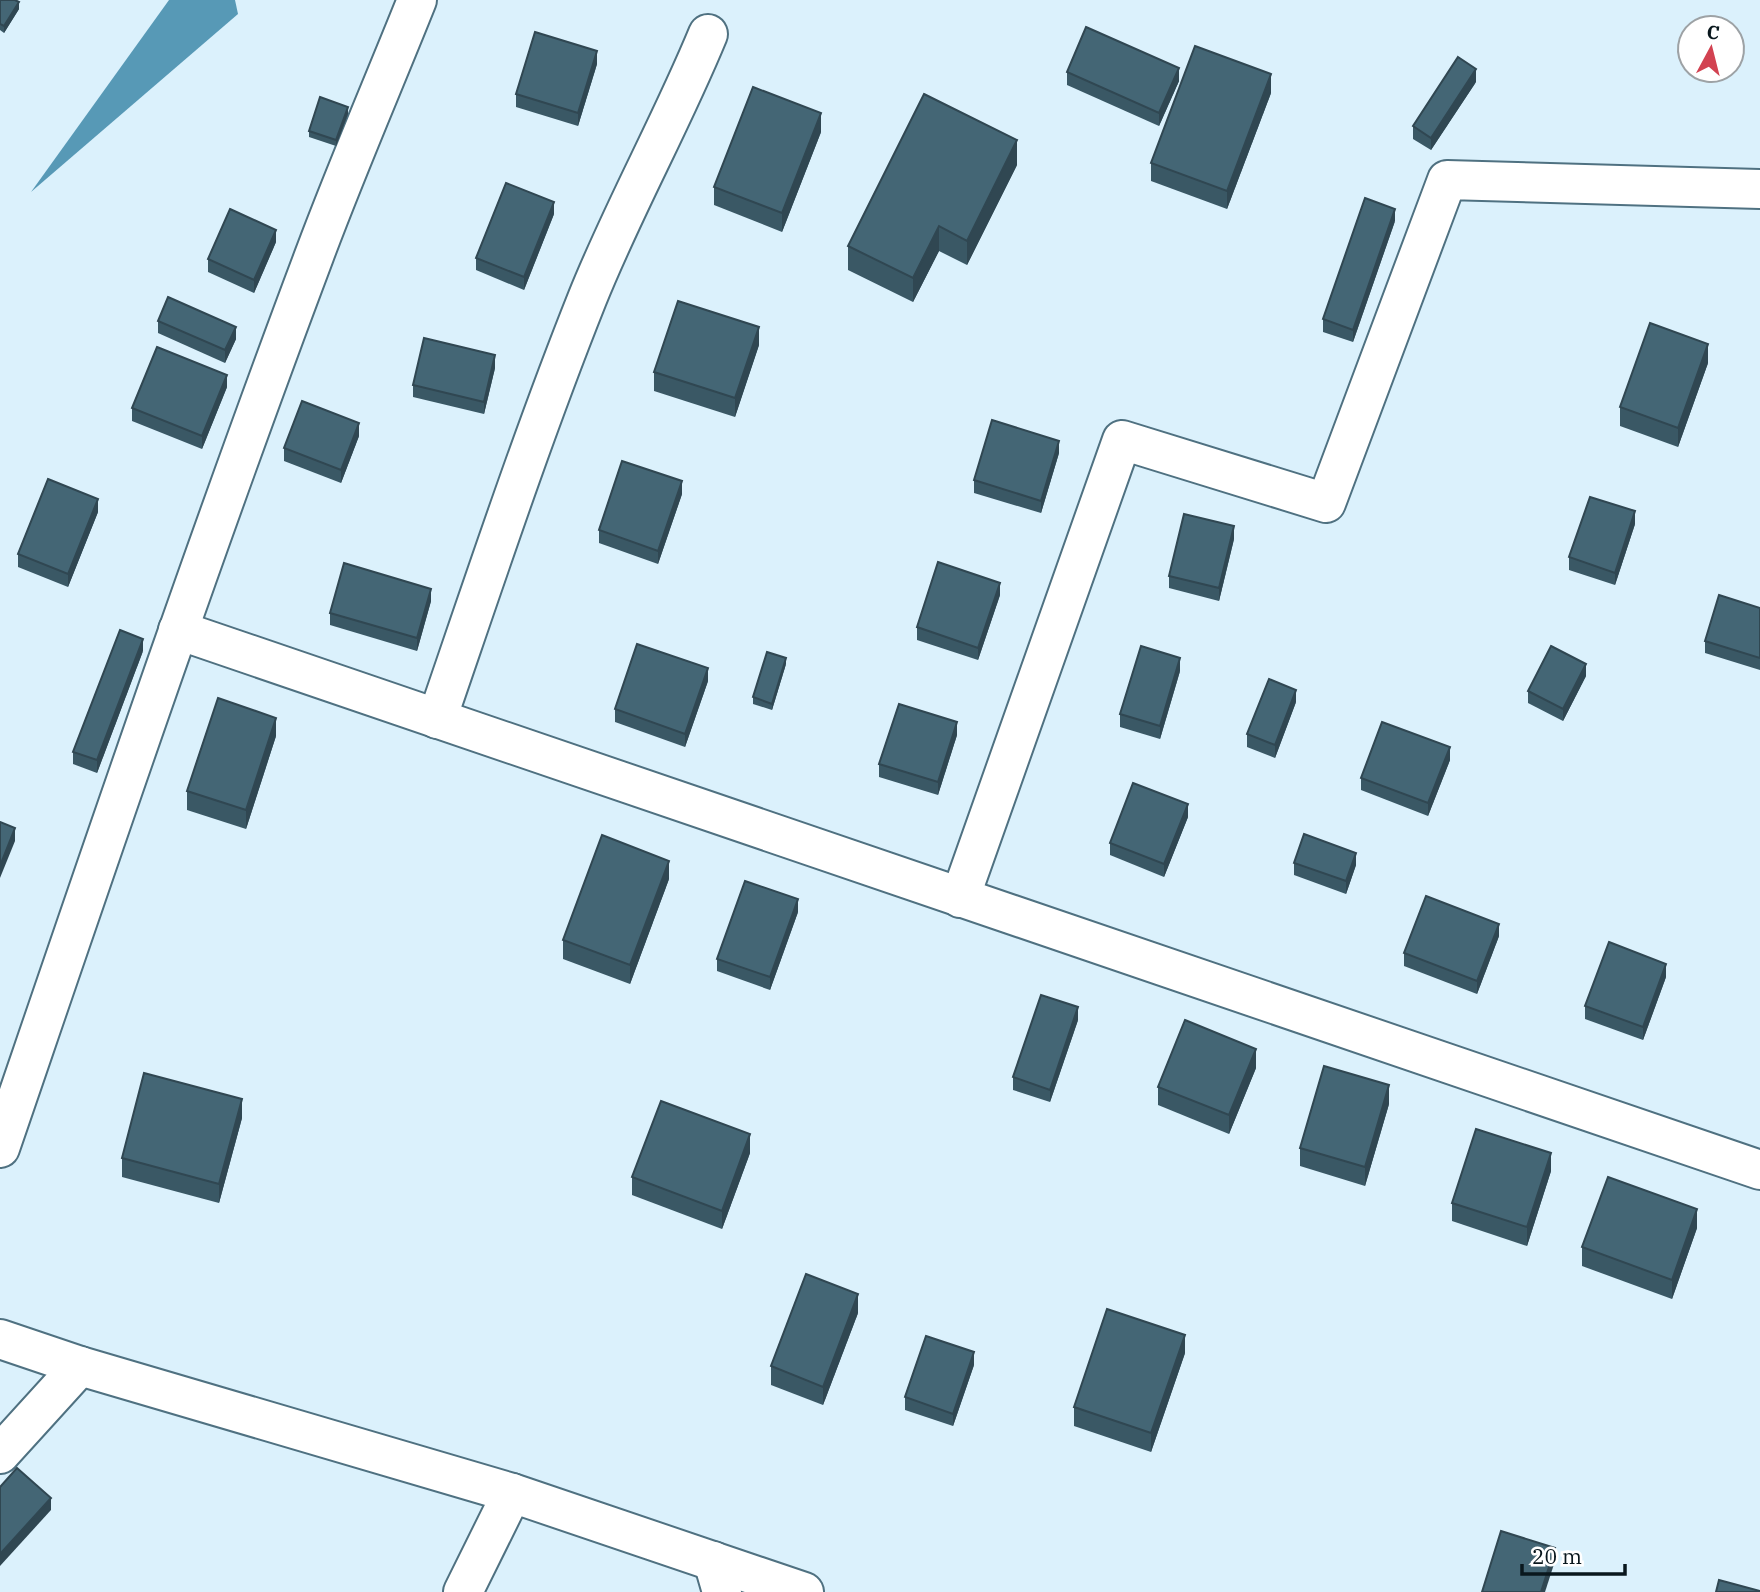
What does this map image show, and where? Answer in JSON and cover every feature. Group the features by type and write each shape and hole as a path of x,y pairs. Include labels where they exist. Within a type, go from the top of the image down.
{"street":[{"path":"0,1148 178,630 315,252 417,0"},
{"path":"437,719 542,414 584,308 678,107 708,34"},
{"path":"960,898 1122,440 1326,503 1447,180 1760,189"},
{"path":"178,630 1760,1170"},
{"path":"0,1339 80,1366 512,1493 717,1576 804,1592"},
{"path":"0,1454 80,1366"},
{"path":"463,1592 512,1493"}],"water":[{"path":"169,0 235,0 238,14 31,192"}],"building":[{"path":"0,0 19,2 4,26 0,24"},
{"path":"1086,27 1179,68 1159,113 1067,72"},
{"path":"535,32 597,51 578,113 516,94"},
{"path":"1195,46 1271,74 1227,191 1151,163"},
{"path":"1458,57 1476,69 1431,138 1413,126"},
{"path":"753,87 821,113 782,213 714,187"},
{"path":"924,94 1017,140 967,241 939,226 913,278 848,246"},
{"path":"320,97 348,107 336,140 309,131"},
{"path":"506,183 554,202 524,277 476,258"},
{"path":"1365,198 1395,209 1353,330 1323,319"},
{"path":"230,209 276,230 254,280 208,259"},
{"path":"168,297 236,327 225,350 158,321"},
{"path":"678,301 759,327 735,398 654,372"},
{"path":"1650,323 1708,344 1678,428 1620,407"},
{"path":"424,338 495,355 484,402 413,385"},
{"path":"157,347 227,375 202,436 132,408"},
{"path":"302,401 359,423 341,470 284,448"},
{"path":"992,420 1059,441 1041,501 974,480"},
{"path":"622,461 682,481 658,551 599,530"},
{"path":"48,479 98,499 68,574 18,554"},
{"path":"1590,497 1635,511 1615,573 1569,557"},
{"path":"1184,514 1234,526 1219,588 1169,576"},
{"path":"938,562 1000,583 978,648 917,627"},
{"path":"344,563 431,589 417,638 330,613"},
{"path":"1719,595 1760,608 1760,658 1705,641"},
{"path":"120,630 143,639 97,760 73,752"},
{"path":"637,644 708,668 685,734 615,709"},
{"path":"1141,646 1180,658 1160,726 1120,714"},
{"path":"1551,646 1586,664 1563,709 1528,691"},
{"path":"767,652 786,658 772,704 753,697"},
{"path":"1269,679 1296,690 1275,745 1247,734"},
{"path":"218,698 276,718 246,810 187,791"},
{"path":"899,704 957,722 938,782 879,764"},
{"path":"1382,722 1450,747 1428,803 1361,778"},
{"path":"1133,783 1188,804 1164,864 1110,843"},
{"path":"0,822 15,828 0,866"},
{"path":"1304,834 1356,853 1346,881 1294,863"},
{"path":"602,835 669,861 630,965 563,940"},
{"path":"745,881 798,899 770,977 717,959"},
{"path":"1426,896 1499,924 1477,981 1404,953"},
{"path":"1609,942 1666,964 1643,1027 1585,1006"},
{"path":"1041,995 1078,1007 1050,1090 1013,1077"},
{"path":"1185,1020 1256,1049 1229,1115 1158,1087"},
{"path":"1324,1066 1389,1085 1365,1167 1300,1148"},
{"path":"144,1073 242,1099 219,1184 122,1158"},
{"path":"661,1101 750,1134 722,1211 632,1177"},
{"path":"1476,1129 1551,1153 1527,1227 1452,1203"},
{"path":"1608,1177 1697,1209 1672,1280 1582,1247"},
{"path":"806,1274 858,1294 823,1387 771,1366"},
{"path":"1107,1309 1185,1335 1151,1433 1074,1407"},
{"path":"926,1336 974,1352 953,1414 905,1397"},
{"path":"17,1468 51,1498 0,1554 0,1487"},
{"path":"1501,1531 1555,1548 1541,1592 1482,1592"},
{"path":"1719,1580 1760,1591 1760,1592 1716,1592"}]}
